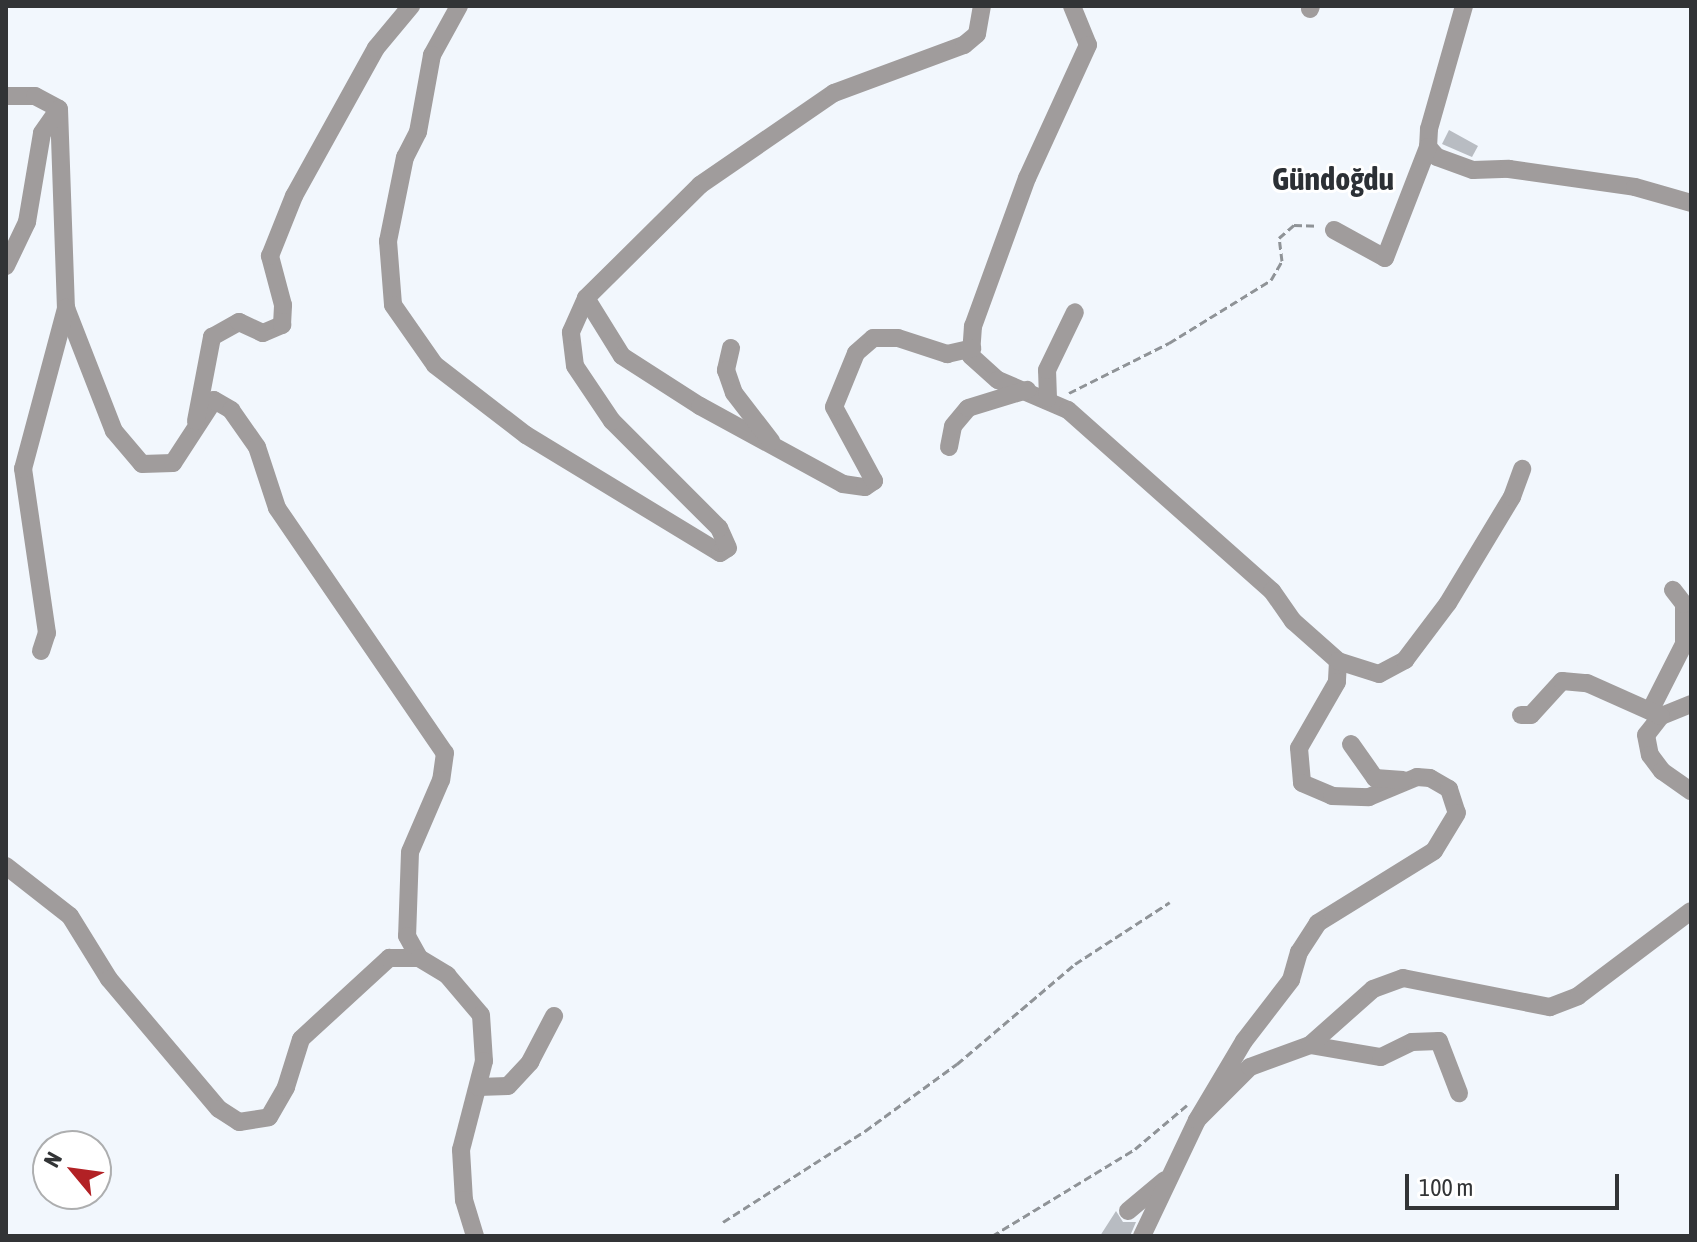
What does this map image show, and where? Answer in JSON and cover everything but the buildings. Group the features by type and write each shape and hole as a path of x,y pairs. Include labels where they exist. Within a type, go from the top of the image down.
{"street":[{"path":"194,431 212,337 239,322 263,333 282,325 283,305 270,256 294,196 376,48 411,6"},
{"path":"459,6 432,55 418,132 405,157 388,241 393,305 435,365 515,427 597,483 720,553 728,548 719,528 612,421 575,366 571,332 586,298 700,185 834,93 964,45 977,34 982,6"},
{"path":"1072,6 1088,45 1027,178 973,326 971,356 998,380 1051,399 1272,591 1293,621 1338,661 1379,674 1405,660 1448,603 1512,497 1522,469"},
{"path":"1334,230 1385,258 1428,147 1464,6"},
{"path":"6,96 35,96 59,109"},
{"path":"6,266 27,222 42,133 59,109"},
{"path":"41,651 47,633 23,469 66,308 59,109"},
{"path":"1428,147 1437,157 1473,170 1509,169 1635,187 1691,203"},
{"path":"586,298 622,356 843,484 865,487 874,481 834,407 856,353 873,338 898,338 947,354 972,348"},
{"path":"66,308 114,431 142,464 173,463 214,400 231,410 257,447 277,508 445,753 441,780 410,852 407,936 419,958 447,975 481,1015 484,1061 461,1150 464,1200 475,1236"},
{"path":"1051,399 1047,370 1075,312"},
{"path":"731,348 726,370 734,393 775,447"},
{"path":"949,447 953,426 968,408 1027,390"},
{"path":"1673,590 1684,604 1684,644 1646,735 1650,755 1662,771 1691,791"},
{"path":"1338,661 1337,682 1299,748 1302,783 1332,796 1369,797 1410,780"},
{"path":"1521,715 1531,715 1562,681 1587,683 1655,714 1691,704"},
{"path":"1142,1236 1173,1172 1194,1111 1291,980 1299,952 1318,923 1368,889 1413,868 1450,828 1457,813 1449,789 1430,778 1375,778 1351,744"},
{"path":"6,866 70,916 109,979 219,1109 239,1122 269,1117 286,1087 301,1039 337,1005 389,958 419,958"},
{"path":"1194,1111 1250,1067 1310,1045 1373,989 1403,978 1550,1007 1578,996 1691,911"},
{"path":"478,1087 508,1086 530,1062 554,1016"},
{"path":"1310,1045 1381,1057 1412,1042 1439,1041 1459,1093"},
{"path":"1128,1211 1173,1172"}],"path":[{"path":"1051,399 1169,343 1271,280 1282,261 1279,238 1294,225 1334,230"},
{"path":"723,1222 865,1131 957,1064 1075,964 1170,902"},
{"path":"992,1236 1194,1111"}],"district":[{"name":"Gündoğdu","path":"1333,179"}]}
